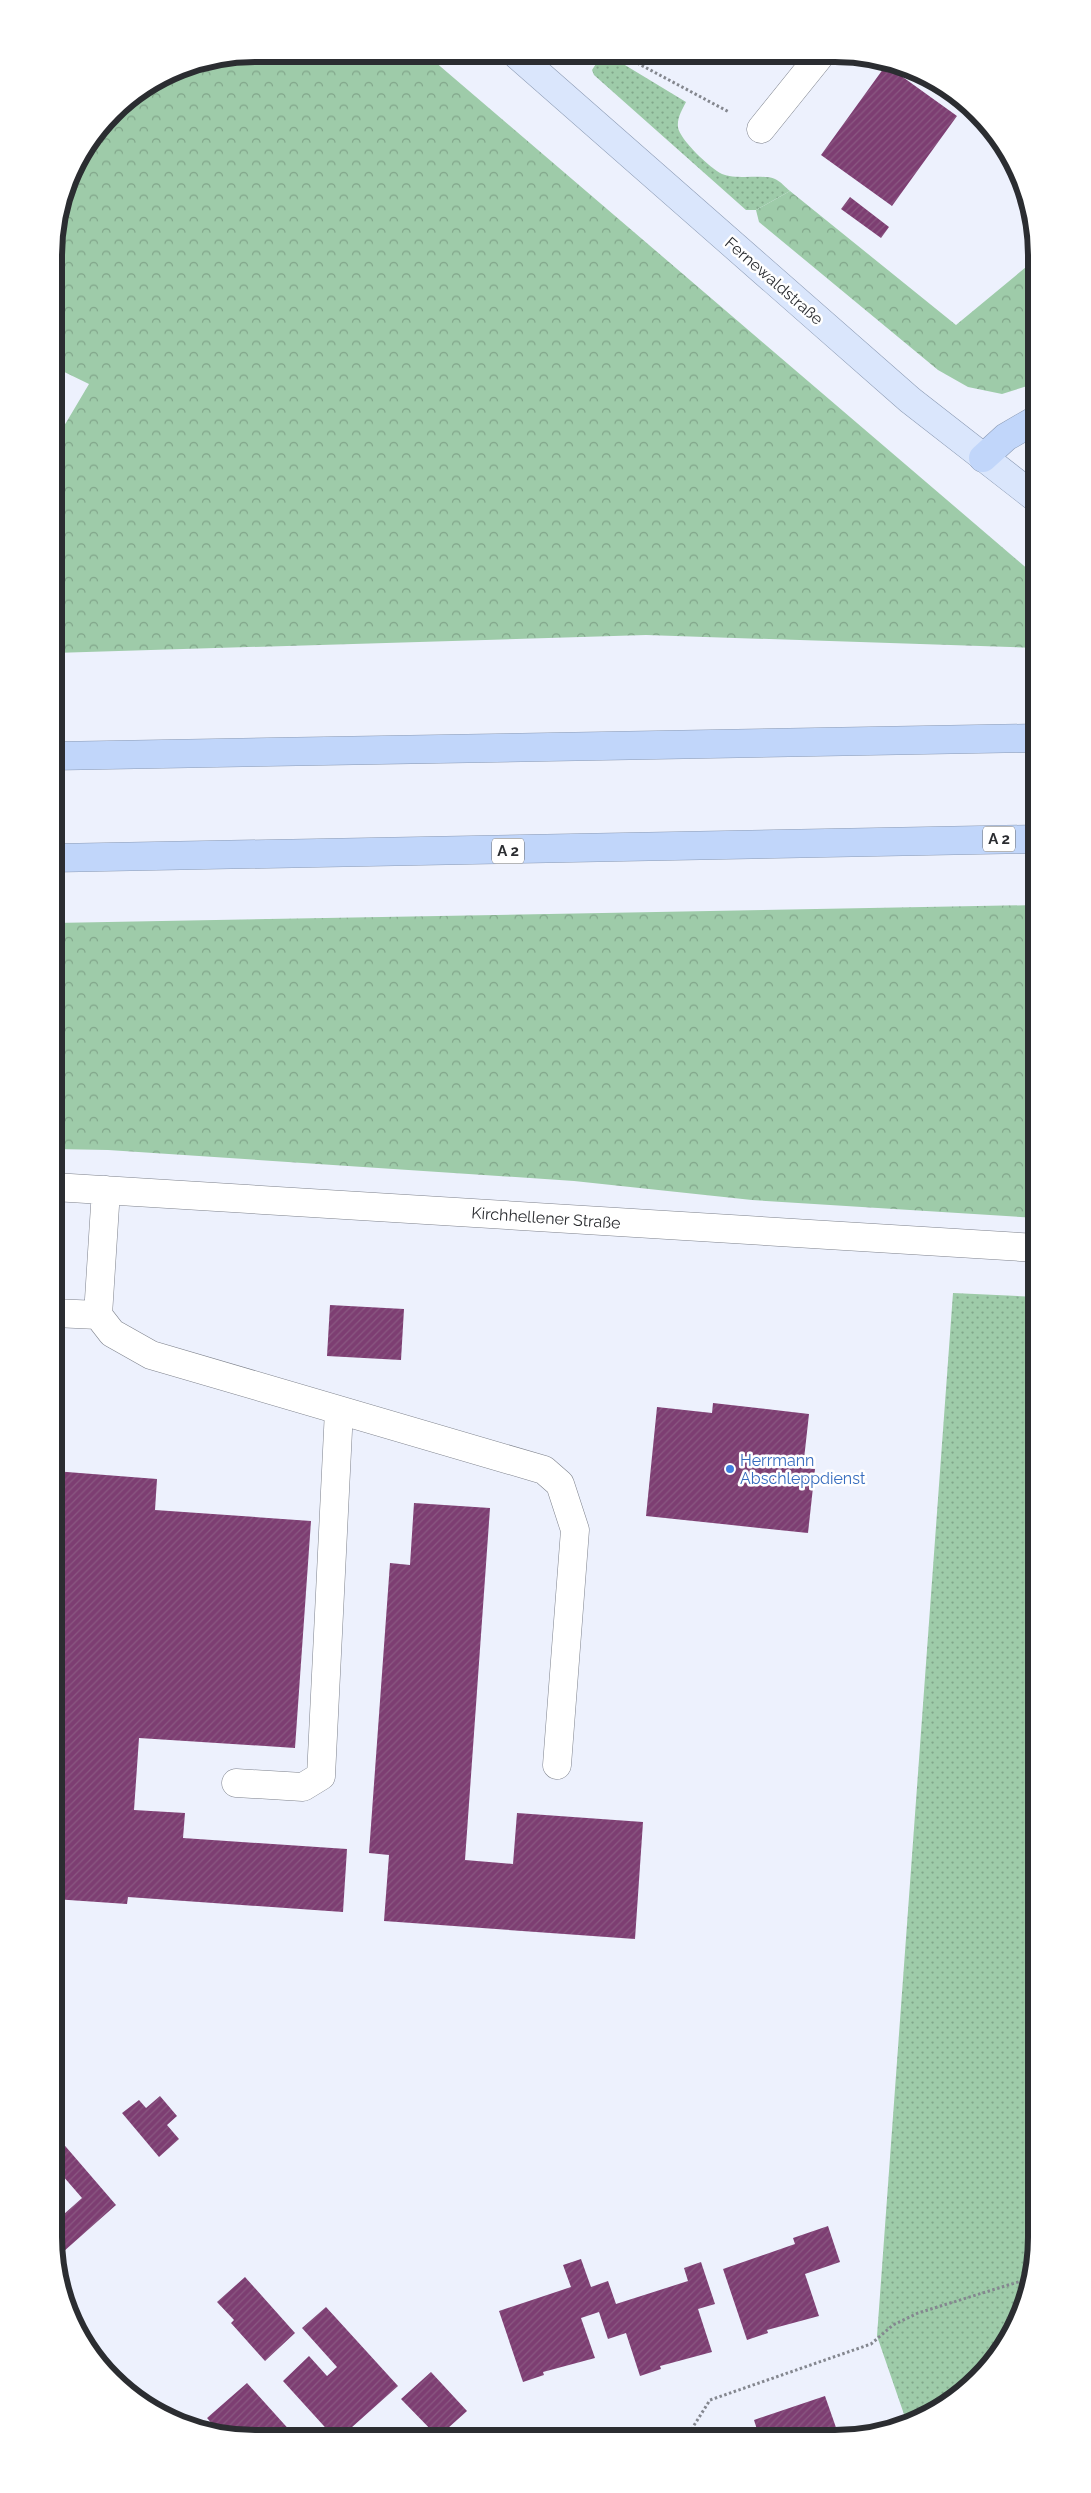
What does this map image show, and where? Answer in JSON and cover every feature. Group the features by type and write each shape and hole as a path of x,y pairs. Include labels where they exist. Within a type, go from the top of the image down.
{"highway":[{"path":"983,458 1006,437 1028,424"},
{"path":"62,756 1028,738"},
{"name":"A 2","path":"62,858 1028,839"}],"main road":[{"name":"Fernewaldstraße","path":"525,62 910,400 1028,492"}],"street":[{"path":"761,129 816,62"},
{"name":"Kirchhellener Straße","path":"62,1187 1028,1247"},
{"path":"106,1190 98,1315 112,1333 151,1355 544,1470 560,1484 575,1530 557,1765"},
{"path":"62,1313 98,1315"},
{"path":"236,1783 303,1787 321,1776 339,1410"}],"path":[{"path":"635,62 761,129"},
{"path":"691,2430 710,2400 871,2344 892,2325 918,2313 1024,2280"}],"green space":[{"path":"256,62 435,62 1028,569 1028,648 646,635 62,653 62,430 89,384 62,371 62,256 64,230 69,206 82,170 102,138 128,110 170,82 206,69 230,64"},
{"path":"597,62 620,62 686,102 678,120 678,127 684,139 704,160 722,174 735,177 775,179 790,191 756,210 746,210 594,75 592,70"},
{"path":"790,191 956,325 1028,265 1028,386 1002,394 968,387 938,370 759,222 756,210"},
{"path":"1028,905 1028,1217 752,1200 574,1181 108,1150 62,1149 62,923"},
{"path":"953,1293 1028,1297 1027,2263 1014,2311 1003,2334 989,2355 963,2383 921,2411 905,2417 877,2336"}],"building":[{"path":"883,69 897,73 957,116 892,206 821,155"},
{"path":"850,197 889,227 881,238 841,209"},
{"path":"330,1305 404,1309 401,1360 327,1356"},
{"name":"Herrmann Abschleppdienst","path":"713,1403 809,1414 803,1468 815,1469 808,1533 646,1516 657,1407 712,1413"},
{"path":"62,1472 157,1479 155,1510 311,1521 295,1748 139,1738 134,1810 185,1813 183,1838 347,1849 343,1912 128,1897 127,1904 62,1900"},
{"path":"414,1503 490,1508 465,1860 513,1864 517,1813 643,1822 635,1939 384,1921 389,1855 369,1853 390,1563 410,1565"},
{"path":"160,2096 177,2116 167,2125 179,2139 159,2157 122,2113 139,2100 146,2108"},
{"path":"62,2142 116,2205 63,2252 62,2216 82,2198 62,2175"},
{"path":"828,2226 840,2262 805,2274 819,2316 767,2330 768,2333 747,2340 723,2269 795,2244 793,2238"},
{"path":"581,2259 591,2287 608,2281 616,2304 688,2281 684,2268 701,2262 715,2304 698,2309 712,2352 660,2366 661,2369 640,2376 626,2333 608,2339 599,2312 581,2318 595,2358 543,2372 544,2375 523,2382 499,2311 571,2287 563,2265"},
{"path":"245,2277 295,2333 265,2361 231,2323 234,2320 217,2302"},
{"path":"326,2307 398,2386 349,2430 328,2430 283,2381 309,2356 327,2376 337,2367 302,2328"},
{"path":"431,2372 467,2411 446,2430 431,2430 401,2399"},
{"path":"247,2383 289,2430 230,2429 214,2426 207,2418"},
{"path":"825,2396 837,2430 757,2430 754,2420"}],"place":[{"name":"Herrmann Abschleppdienst","path":"730,1469"}]}
